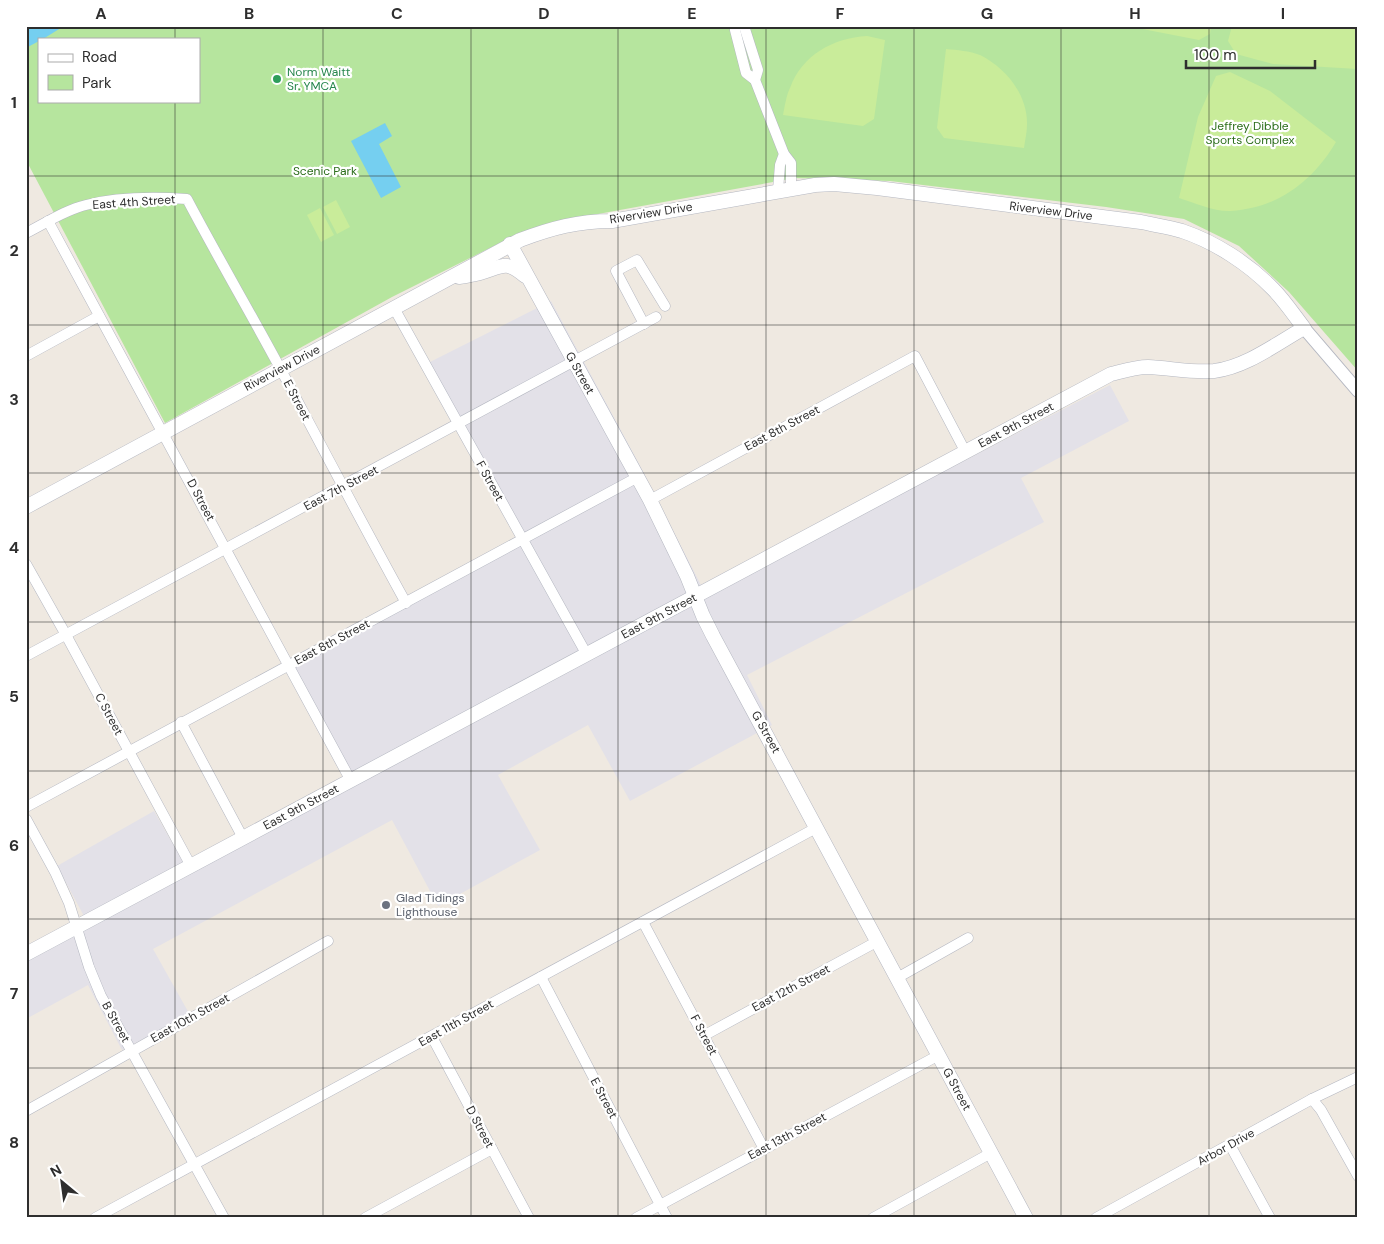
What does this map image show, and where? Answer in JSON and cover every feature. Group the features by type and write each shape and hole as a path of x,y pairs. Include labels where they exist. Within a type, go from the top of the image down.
{"main road":[{"name":"Riverview Drive","path":"26,507 510,244 555,227 591,221 612,221 785,189 834,184 877,188 1132,221 1180,231 1198,237 1232,257 1262,279 1274,290 1304,328"},
{"name":"G Street","path":"510,244 650,500 680,561 713,636 1026,1218"},
{"path":"448,278 481,273 496,266 502,266 515,268 529,279"},
{"name":"East 9th Street","path":"26,954 1111,374 1147,367 1204,371 1232,367 1261,354 1304,328"}],"street":[{"path":"736,26 735,30 746,73 755,80 784,154 780,165 785,189"},
{"path":"744,26 758,70 755,80"},
{"name":"East 4th Street","path":"26,232 87,205 140,199 187,199"},
{"name":"E Street","path":"187,199 281,369 342,487 406,603"},
{"name":"D Street","path":"48,221 351,781"},
{"path":"644,324 616,271 637,260 665,306"},
{"name":"F Street","path":"394,308 587,655"},
{"path":"26,356 100,316"},
{"name":"East 7th Street","path":"26,656 656,317"},
{"path":"1304,328 1358,391"},
{"name":"East 8th Street","path":"650,500 915,356 965,452"},
{"name":"East 8th Street","path":"26,807 638,477"},
{"name":"C Street","path":"26,564 191,866"},
{"path":"181,722 243,838"},
{"name":"B Street","path":"26,818 55,872 69,903 89,967 101,996 224,1218"},
{"name":"East 11th Street","path":"95,1218 816,828"},
{"name":"F Street","path":"643,922 764,1148"},
{"path":"897,978 968,938"},
{"name":"East 10th Street","path":"26,1111 328,941"},
{"name":"East 12th Street","path":"705,1035 878,941"},
{"name":"E Street","path":"541,978 667,1218"},
{"name":"D Street","path":"432,1037 529,1218"},
{"name":"East 13th Street","path":"636,1218 939,1055"},
{"name":"Arbor Drive","path":"1096,1218 1312,1099 1358,1077"},
{"path":"1312,1099 1322,1110 1358,1176"},
{"path":"1230,1145 1270,1218"},
{"path":"365,1218 492,1149"},
{"path":"873,1218 991,1153"}],"shaded area":[{"path":"551,301 638,462 706,595 1110,385 1129,421 1021,478 1044,522 747,675 772,725 630,801 588,725 498,775 540,850 438,906 392,820 153,949 190,1015 122,1050 88,985 26,1019 26,949 85,918 57,866 154,811 190,874 357,784 291,660 523,536 428,363"}],"green space":[{"name":"Scenic Park","path":"40,26 1358,26 1358,371 1289,292 1239,246 1184,219 1106,207 890,181 795,178 576,218 502,242 392,297 165,423 26,160 26,38"},
{"path":"1127,26 1211,26 1210,34 1199,40"},
{"path":"1232,26 1358,26 1358,69 1273,64 1236,54 1228,41"},
{"path":"867,36 885,40 874,119 863,126 783,115 788,94 795,76 802,66 820,50 842,40"},
{"path":"946,49 980,55 1007,75 1024,103 1027,128 1024,148 944,138 937,128"},
{"name":"Jeffrey Dibble Sports Complex","path":"1230,72 1270,91 1336,142 1316,169 1292,190 1264,204 1248,209 1225,211 1205,207 1179,198 1198,117 1216,76"},
{"path":"336,200 350,227 337,234 323,207"},
{"path":"320,208 334,235 321,242 307,215"}],"water":[{"path":"26,26 64,26 45,38 38,38 38,42 26,48"},
{"path":"385,123 392,136 379,144 401,187 381,198 351,141"}],"place":[{"name":"Norm Waitt Sr. YMCA","path":"277,79"},
{"name":"Glad Tidings Lighthouse","path":"386,905"}]}
